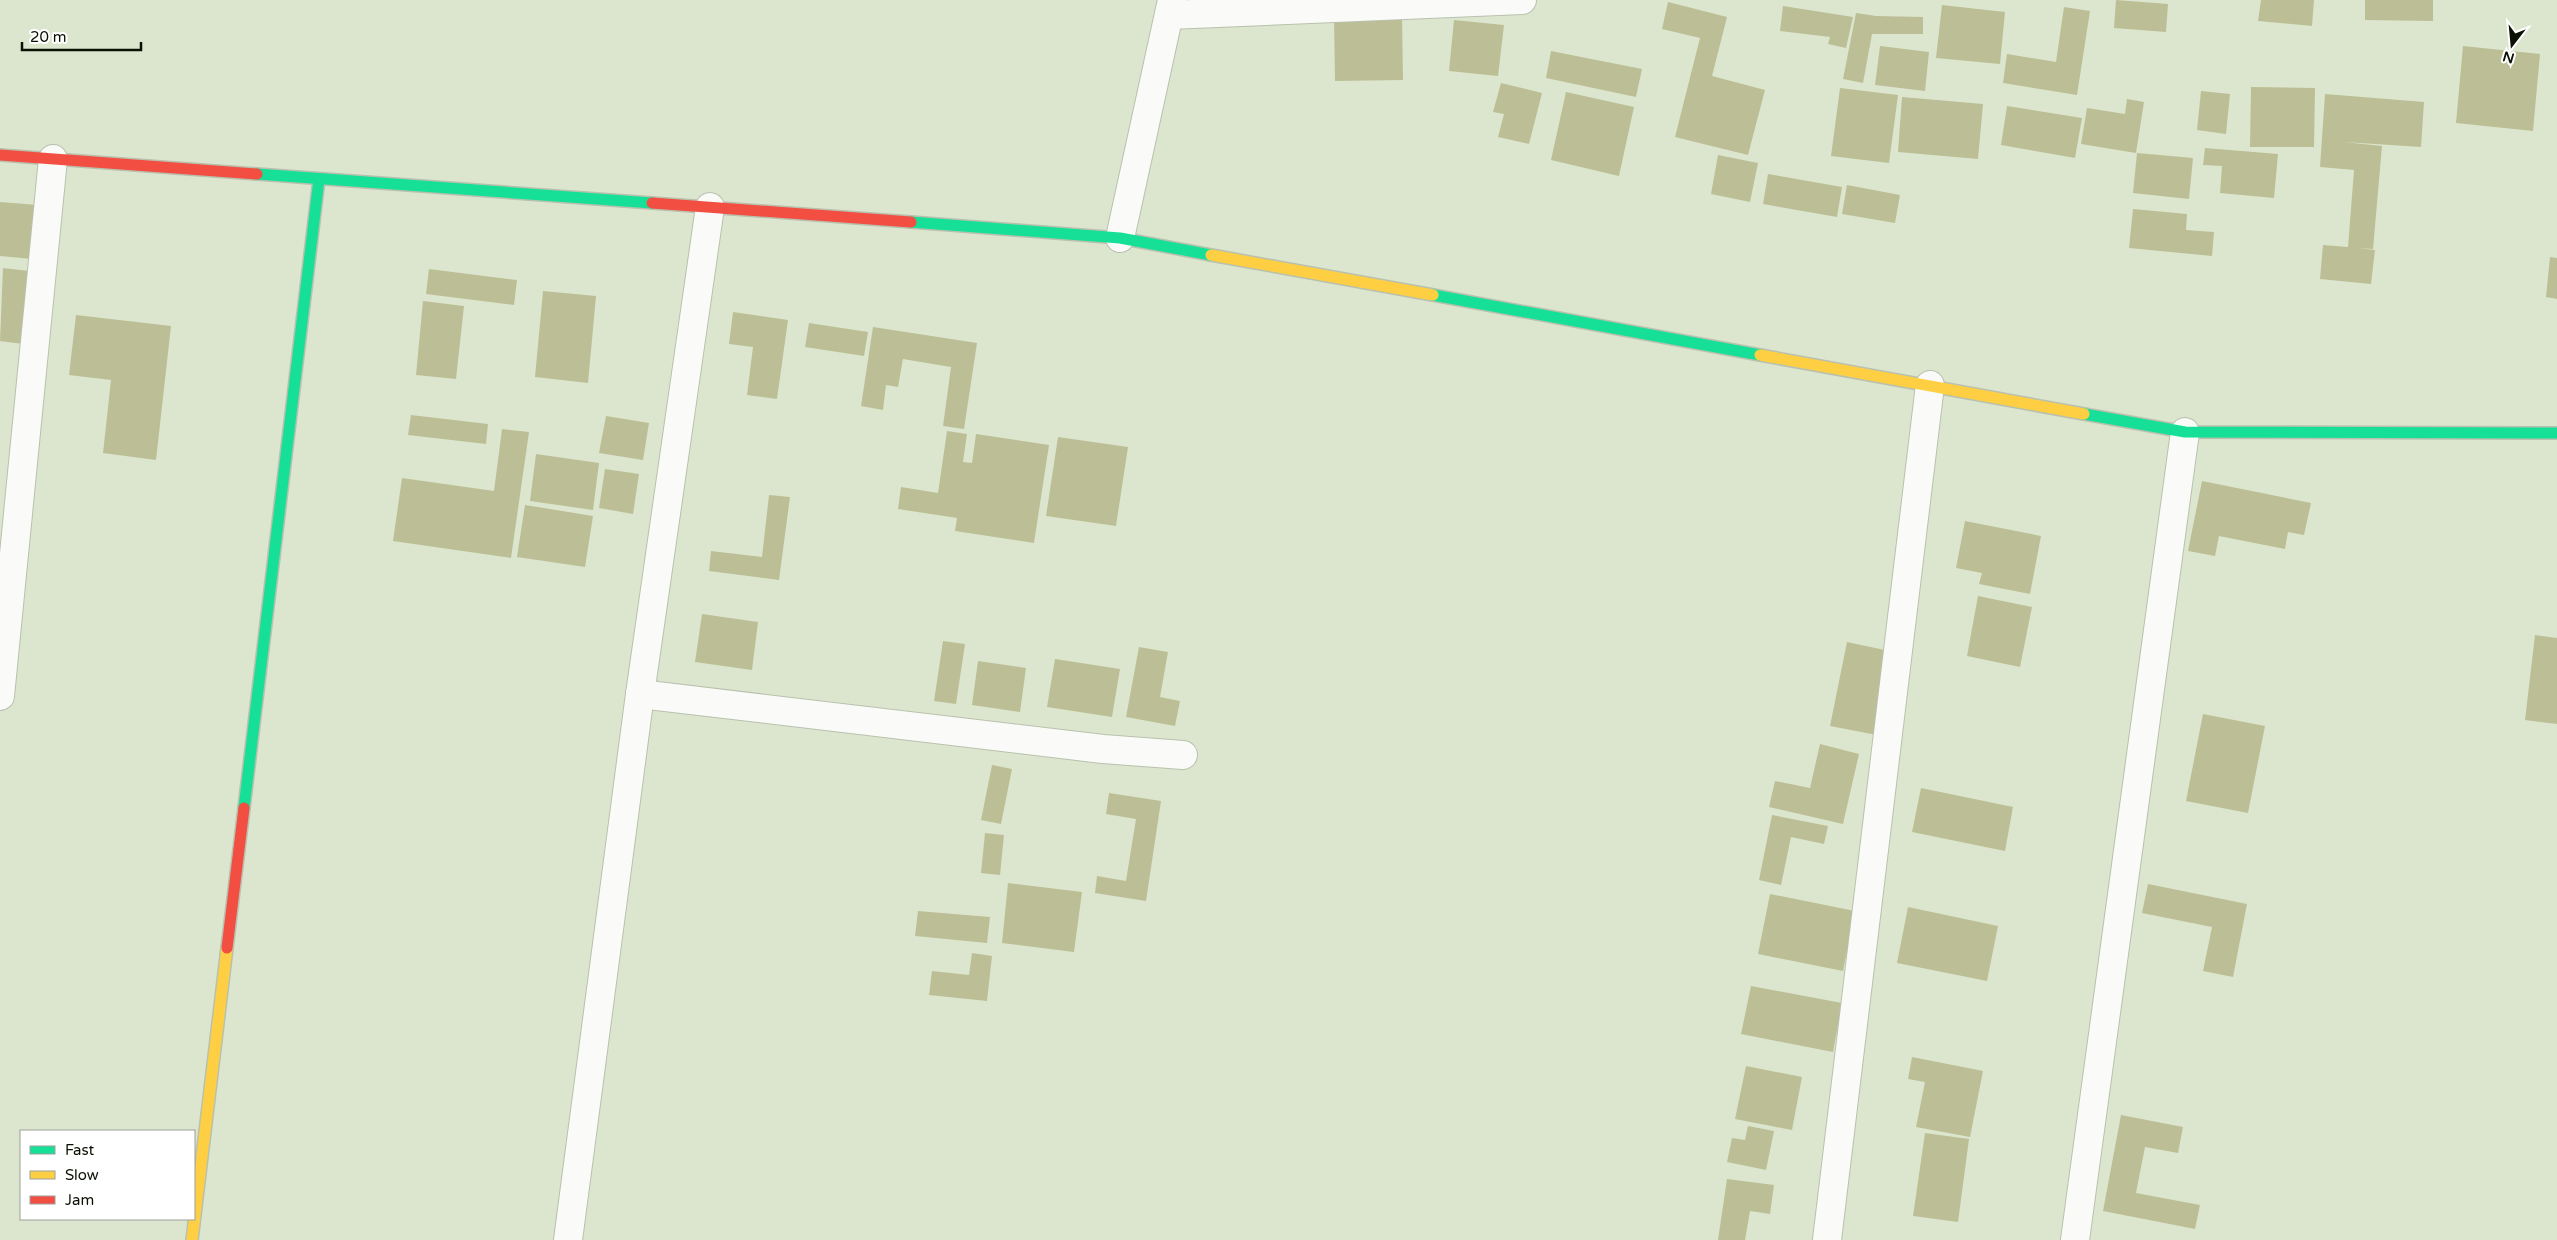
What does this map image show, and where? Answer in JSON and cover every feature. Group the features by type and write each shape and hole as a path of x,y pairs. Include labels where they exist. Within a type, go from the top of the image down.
{"street":[{"path":"1120,238 1171,8 1522,0"},
{"path":"0,155 1120,238 2185,432 2557,432"},
{"path":"0,696 53,159"},
{"path":"195,1215 319,179"},
{"path":"568,1240 640,694 710,207"},
{"path":"1827,1240 1930,385"},
{"path":"2074,1240 2185,432"},
{"path":"640,694 1103,749 1183,755"},
{"path":"192,1240 194,1220"}],"building":[{"path":"2116,0 2168,4 2166,32 2114,28"},
{"path":"2261,0 2314,0 2312,26 2258,21"},
{"path":"2365,0 2433,0 2433,21 2365,20"},
{"path":"1668,2 1727,17 1712,76 1765,90 1748,155 1675,137 1700,38 1662,29"},
{"path":"1942,5 2005,12 2000,64 1936,58"},
{"path":"1783,6 1853,17 1846,48 1828,44 1830,37 1780,31"},
{"path":"2064,7 2090,11 2077,95 2003,83 2007,54 2056,62"},
{"path":"1402,13 1403,80 1335,81 1334,14"},
{"path":"1856,13 1876,16 1923,17 1923,34 1872,34 1863,83 1843,79"},
{"path":"1454,20 1504,25 1498,76 1449,71"},
{"path":"1880,46 1929,52 1925,91 1875,85"},
{"path":"2463,46 2540,54 2533,131 2456,123"},
{"path":"1551,51 1642,69 1636,97 1546,78"},
{"path":"1501,83 1542,93 1529,144 1498,137 1504,114 1493,112"},
{"path":"2251,87 2315,88 2314,147 2250,147"},
{"path":"1840,88 1898,95 1889,163 1831,156"},
{"path":"2201,91 2230,94 2226,134 2197,130"},
{"path":"1566,92 1634,107 1619,176 1551,160"},
{"path":"2325,94 2424,102 2421,147 2344,142 2382,146 2373,249 2358,248 2375,250 2371,284 2320,279 2323,245 2348,247 2354,170 2320,167"},
{"path":"1902,97 1983,104 1978,159 1898,152"},
{"path":"2127,99 2144,102 2136,153 2081,144 2087,108 2125,114"},
{"path":"2007,106 2082,118 2075,158 2001,145"},
{"path":"2205,148 2278,154 2274,198 2220,193 2222,166 2203,165"},
{"path":"2137,153 2193,158 2189,199 2133,193"},
{"path":"1718,155 1758,163 1750,202 1711,194"},
{"path":"1768,174 1842,187 1837,217 1763,204"},
{"path":"1847,185 1900,195 1895,223 1842,214"},
{"path":"0,202 38,205 32,259 0,256"},
{"path":"2133,209 2187,214 2186,230 2214,232 2212,256 2129,248"},
{"path":"2550,257 2557,258 2557,299 2546,297"},
{"path":"3,268 29,271 23,344 0,341"},
{"path":"429,269 517,280 514,305 426,294"},
{"path":"543,291 596,296 588,383 535,377"},
{"path":"423,301 464,306 456,379 416,375"},
{"path":"733,312 788,320 777,399 747,395 753,347 729,344"},
{"path":"76,315 171,326 156,460 103,453 111,380 69,375"},
{"path":"809,323 868,332 864,356 805,347"},
{"path":"873,327 977,343 964,429 943,426 951,367 903,359 898,387 886,385 883,410 861,406"},
{"path":"411,415 488,424 486,444 408,435"},
{"path":"606,416 649,423 643,460 599,453"},
{"path":"502,429 529,432 511,558 393,541 402,478 494,491"},
{"path":"947,431 967,434 963,462 972,463 976,434 1049,445 1034,543 955,531 957,518 898,509 901,487 938,493"},
{"path":"1058,437 1128,447 1116,526 1046,516"},
{"path":"536,454 599,463 593,510 530,501"},
{"path":"605,469 639,474 633,514 599,508"},
{"path":"2202,481 2311,503 2304,535 2288,532 2285,549 2219,536 2215,556 2188,551"},
{"path":"769,495 790,497 779,580 709,571 711,551 762,557"},
{"path":"525,505 593,516 585,567 517,557"},
{"path":"1965,521 2041,536 2030,594 1979,584 1982,573 1956,568"},
{"path":"1978,596 2032,607 2020,667 1967,656"},
{"path":"702,614 758,622 752,670 695,662"},
{"path":"2535,635 2557,638 2557,724 2525,720"},
{"path":"943,641 965,644 956,704 934,701"},
{"path":"1847,642 1894,652 1877,735 1830,726"},
{"path":"1139,647 1168,652 1160,697 1180,701 1175,726 1126,717"},
{"path":"1055,659 1120,669 1112,717 1047,707"},
{"path":"978,661 1026,668 1020,712 972,705"},
{"path":"2203,714 2265,726 2248,813 2186,801"},
{"path":"1820,744 1859,754 1843,824 1769,807 1775,781 1810,788"},
{"path":"992,765 1012,769 1001,824 981,820"},
{"path":"1921,788 2013,807 2005,851 1912,832"},
{"path":"1109,793 1161,801 1146,901 1095,893 1097,876 1126,881 1136,819 1106,814"},
{"path":"1772,815 1828,826 1824,844 1791,837 1781,885 1759,880"},
{"path":"985,833 1004,835 1000,875 981,873"},
{"path":"1008,883 1082,892 1074,952 1002,943"},
{"path":"2148,884 2247,904 2233,977 2203,971 2212,927 2142,913"},
{"path":"1770,894 1855,911 1843,971 1758,954"},
{"path":"1908,907 1998,926 1987,981 1897,963"},
{"path":"918,911 990,917 987,943 915,936"},
{"path":"972,953 992,956 987,1001 929,995 932,971 969,975"},
{"path":"1751,986 1842,1003 1833,1052 1741,1034"},
{"path":"1912,1057 1983,1071 1970,1137 1916,1127 1925,1082 1908,1079"},
{"path":"1746,1066 1802,1077 1792,1130 1735,1119"},
{"path":"2121,1115 2183,1127 2178,1153 2145,1147 2136,1193 2200,1205 2195,1229 2103,1211"},
{"path":"1748,1126 1774,1131 1766,1170 1727,1162 1732,1138 1745,1140"},
{"path":"1925,1133 1969,1139 1958,1222 1913,1216"},
{"path":"1727,1179 1774,1185 1770,1214 1750,1211 1745,1240 1718,1240"}],"traffic: fast":[{"path":"257,174 652,203"},
{"path":"244,808 319,179"},
{"path":"911,222 1120,238 1211,255"},
{"path":"1433,295 1760,355"},
{"path":"2084,414 2185,432 2557,433"}],"traffic: slow":[{"path":"1211,255 1433,295"},
{"path":"1760,355 2084,414"},
{"path":"195,1215 227,948"},
{"path":"192,1240 194,1220"}],"traffic: jam":[{"path":"0,155 257,174"},
{"path":"652,203 911,222"},
{"path":"227,948 244,808"}]}
